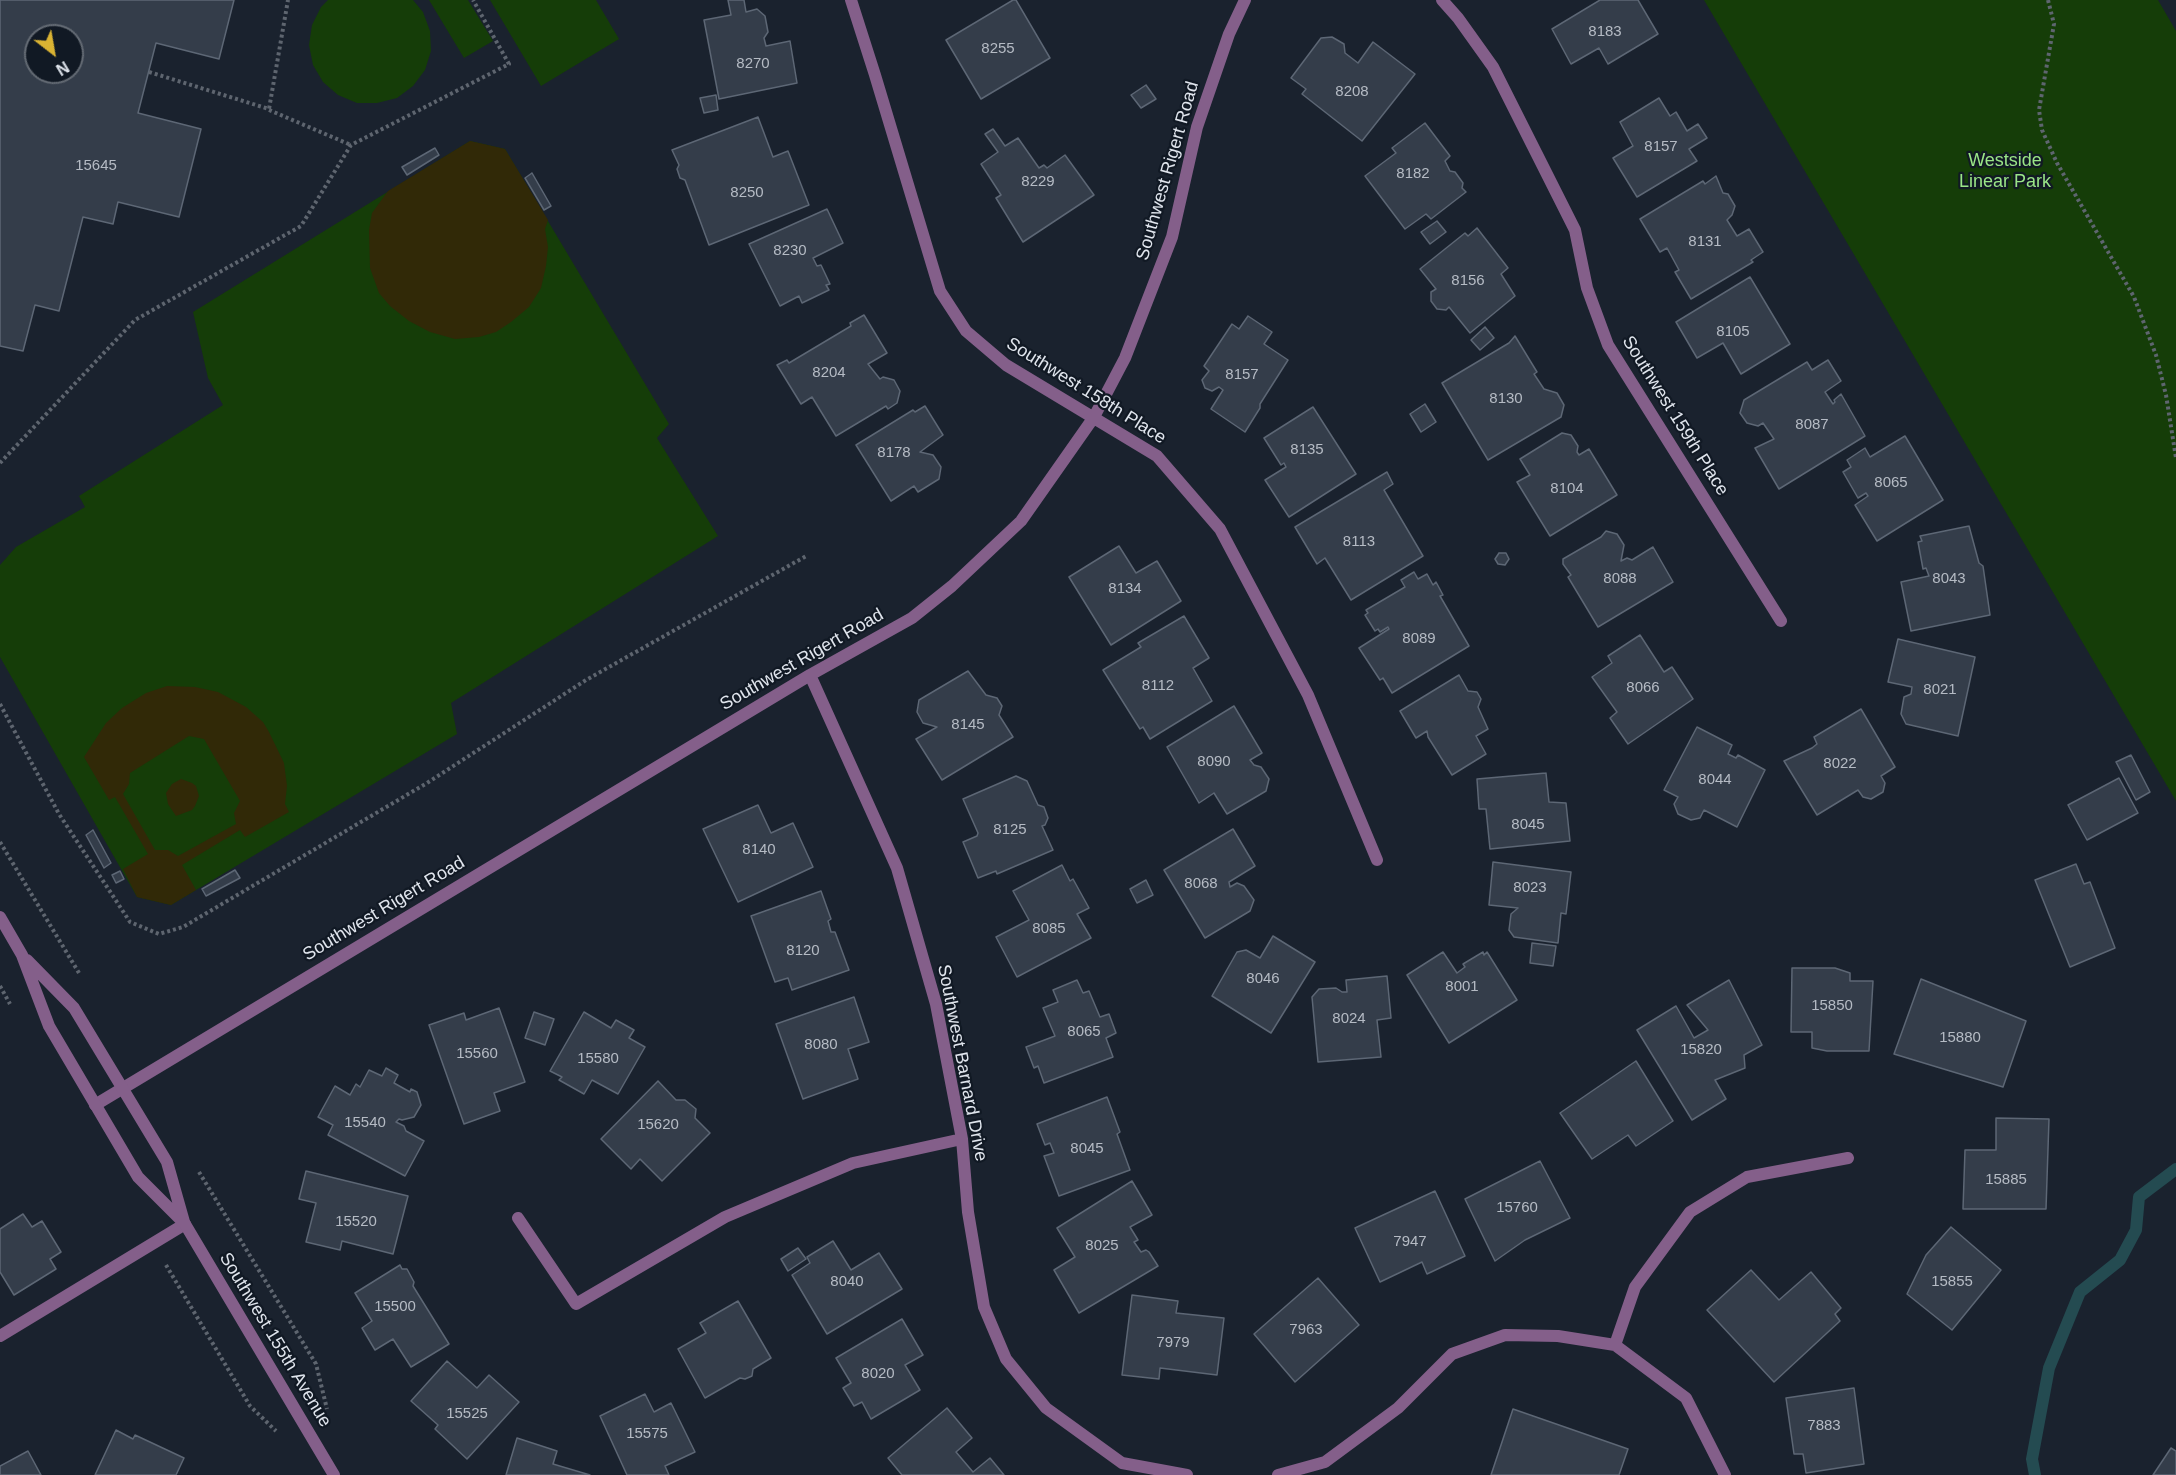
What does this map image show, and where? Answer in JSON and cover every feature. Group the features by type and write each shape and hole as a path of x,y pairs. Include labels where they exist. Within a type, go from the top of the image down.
{"street":[{"name":"Southwest 158th Place","path":"851,0 876,75 940,291 966,331 1006,365 1157,456 1220,529 1308,695 1377,860"},
{"name":"Southwest Rigert Road","path":"95,1105 810,675 912,618 952,586 1021,521 1094,417 1125,358 1172,237 1197,127 1229,34 1245,0"},
{"name":"Southwest 159th Place","path":"1442,0 1458,18 1493,67 1575,230 1587,288 1608,345 1781,621"},
{"name":"Southwest Barnard Drive","path":"810,675 897,868 936,1004 962,1139 968,1212 984,1307 1006,1359 1046,1408 1122,1463 1188,1475"},
{"name":"Southwest 155th Avenue","path":"0,917 22,955 49,1026 138,1177 185,1224 334,1475"},
{"name":"Southwest 155th Avenue","path":"22,955 74,1008 123,1088 167,1162 185,1224"},
{"path":"518,1218 576,1304 725,1217 853,1163 962,1139"},
{"path":"1616,1345 1635,1287 1690,1212 1747,1177 1848,1158"},
{"path":"0,1336 185,1224"},
{"path":"1278,1475 1325,1462 1398,1408 1452,1354 1505,1335 1558,1336 1616,1345 1686,1398 1725,1475"}],"path":[{"path":"269,110 288,0"},
{"path":"0,463 135,320 301,226 351,145 509,64 473,0"},
{"path":"2048,0 2054,24 2039,110 2042,130 2057,163 2134,297 2156,355 2166,394 2176,458"},
{"path":"149,72 269,110 351,145"},
{"path":"0,704 59,814 130,922 159,934 183,927 427,783 586,680 808,555"}],"green space":[{"path":"328,0 413,0 423,12 430,31 431,51 425,70 413,86 397,98 377,103 357,103 338,95 323,82 313,65 309,45 312,25 321,7"},
{"path":"429,0 468,0 493,41 464,58"},
{"path":"490,0 596,0 619,39 541,86"},
{"name":"Westside Linear Park","path":"1704,0 2158,0 2176,31 2176,801"},
{"path":"470,141 505,149 669,424 657,438 718,536 451,703 457,734 171,905 137,897 0,657 0,565 16,547 85,507 79,496 223,405 208,378 193,312"}],"sand":[{"path":"470,141 505,149 548,220 545,229 548,247 541,288 529,307 496,332 479,337 455,339 430,332 409,321 390,306 379,293 370,268 369,230 372,213 388,191"},
{"path":"167,686 195,687 218,692 246,707 263,722 269,732 284,763 287,786 285,804 289,812 245,837 240,830 182,865 196,890 171,905 137,897 123,869 148,854 115,797 109,800 84,757 106,723 122,708 146,693","holes":["189,736 204,739 240,801 234,813 236,824 178,856 168,850 155,850 123,794 129,784 130,773"]},
{"path":"181,779 196,786 199,796 192,810 176,816 168,804 166,793 172,784"}],"building":[{"path":"0,0 234,0 219,59 156,43 138,113 201,129 179,217 118,202 113,224 83,217 59,311 35,305 23,351 0,346"},
{"path":"728,0 744,0 746,12 757,9 765,16 768,32 764,38 766,46 790,41 797,83 719,99 704,20 731,15"},
{"path":"1016,0 1050,58 981,99 946,40"},
{"path":"1600,0 1638,0 1658,34 1608,64 1599,48 1571,64 1552,29"},
{"path":"1332,37 1344,44 1345,53 1358,63 1373,42 1415,74 1362,141 1302,94 1306,89 1291,78 1321,38"},
{"path":"1146,85 1156,99 1141,108 1131,95"},
{"path":"716,95 718,110 704,113 700,98"},
{"path":"1659,98 1670,116 1676,112 1687,131 1698,124 1707,138 1689,149 1697,161 1637,197 1613,158 1633,146 1620,122"},
{"path":"758,117 773,157 788,151 809,205 709,245 685,180 680,178 677,169 679,165 672,150"},
{"path":"1425,123 1450,156 1445,161 1450,171 1455,172 1463,183 1462,188 1466,192 1431,219 1426,214 1405,229 1365,176 1396,153 1392,148"},
{"path":"993,129 1005,146 1018,138 1039,168 1044,165 1047,168 1065,155 1094,195 1023,242 996,198 1001,195 981,164 998,152 985,134"},
{"path":"435,148 439,155 407,175 402,167"},
{"path":"532,173 551,206 544,210 525,178"},
{"path":"1716,176 1723,193 1728,194 1735,206 1732,215 1727,220 1737,236 1749,229 1763,252 1751,260 1753,262 1691,299 1675,272 1679,270 1667,248 1660,252 1640,219 1703,181 1705,184"},
{"path":"827,209 843,243 813,258 817,266 821,265 830,284 826,285 829,290 802,303 799,296 780,306 749,244"},
{"path":"1437,221 1446,232 1430,244 1421,232"},
{"path":"1477,228 1508,268 1501,274 1515,296 1470,333 1449,307 1446,310 1437,309 1431,301 1431,292 1436,289 1420,269 1465,233 1468,236"},
{"path":"1750,277 1790,344 1741,374 1723,343 1697,358 1676,322"},
{"path":"864,315 887,353 868,364 880,379 883,377 894,380 900,391 897,403 888,409 886,406 836,436 812,397 801,404 777,365 787,360 789,363 851,326 850,323"},
{"path":"1248,316 1272,332 1264,344 1288,360 1245,432 1211,409 1223,390 1219,387 1212,391 1205,388 1202,380 1209,371 1204,366 1232,324 1239,329"},
{"path":"1485,327 1494,338 1480,350 1471,340"},
{"path":"1515,336 1537,372 1534,374 1544,389 1557,393 1564,405 1561,417 1488,460 1442,383 1509,343"},
{"path":"1828,360 1841,381 1825,392 1833,404 1841,394 1865,436 1779,489 1755,448 1774,439 1763,423 1758,426 1747,423 1740,413 1744,400 1807,362 1812,370"},
{"path":"1425,404 1436,422 1421,432 1410,414"},
{"path":"925,406 943,435 920,452 933,455 941,467 939,479 918,492 914,486 891,501 856,445 913,410 915,412"},
{"path":"1313,407 1356,474 1289,517 1265,480 1286,467 1284,463 1281,465 1264,438"},
{"path":"1562,433 1571,435 1578,446 1579,455 1589,449 1617,495 1550,536 1517,482 1530,475 1520,459"},
{"path":"1905,436 1943,500 1877,541 1855,505 1868,496 1866,493 1858,498 1843,472 1851,467 1847,460 1865,448 1870,457"},
{"path":"1387,472 1393,484 1384,490 1423,556 1351,600 1325,558 1317,564 1295,527"},
{"path":"1969,526 1979,563 1983,566 1990,615 1911,631 1901,582 1929,576 1926,568 1923,569 1918,542 1922,541 1920,536"},
{"path":"1606,531 1617,534 1624,545 1621,561 1627,558 1632,560 1653,547 1673,582 1598,627 1568,577 1571,575 1563,564 1563,559 1601,537"},
{"path":"1119,546 1136,573 1157,561 1181,601 1111,645 1069,577"},
{"path":"1499,553 1506,553 1509,559 1505,565 1498,564 1495,559"},
{"path":"1414,572 1418,579 1427,574 1433,585 1436,582 1443,595 1440,596 1469,646 1392,693 1383,678 1380,680 1359,648 1389,629 1388,627 1380,632 1378,629 1375,631 1365,615 1368,613 1366,610 1405,587 1401,580"},
{"path":"1184,616 1209,658 1193,668 1212,701 1150,739 1143,727 1140,729 1103,670 1141,647 1138,643"},
{"path":"1640,635 1664,672 1672,667 1693,699 1628,744 1610,718 1617,712 1592,677 1612,663 1608,656"},
{"path":"1898,639 1975,657 1958,736 1906,724 1901,714 1904,697 1911,694 1912,687 1888,682"},
{"path":"968,671 986,695 997,698 1002,706 999,715 1013,737 942,780 916,739 937,727 923,723 917,712 919,700"},
{"path":"1459,675 1468,691 1477,692 1481,699 1478,707 1488,729 1476,736 1486,754 1452,775 1428,737 1427,731 1416,738 1400,711"},
{"path":"1234,706 1262,753 1250,760 1254,765 1261,767 1269,779 1266,791 1227,814 1214,793 1199,803 1167,747"},
{"path":"1861,709 1895,767 1881,776 1885,783 1883,792 1871,799 1863,797 1858,790 1817,815 1784,761 1812,748 1817,744 1814,737"},
{"path":"1697,727 1732,745 1728,754 1736,758 1738,755 1765,770 1737,827 1704,810 1700,818 1691,820 1678,814 1674,804 1678,797 1664,790"},
{"path":"2131,755 2150,792 2136,800 2116,762"},
{"path":"1546,773 1549,802 1566,803 1570,841 1490,849 1486,809 1479,809 1477,779"},
{"path":"1016,776 1027,781 1038,805 1044,807 1048,818 1042,826 1053,850 997,874 996,871 978,878 963,842 977,836 978,833 963,799"},
{"path":"2119,778 2138,813 2087,840 2068,805"},
{"path":"758,805 771,833 793,823 813,867 738,902 703,829"},
{"path":"1233,829 1255,866 1229,882 1230,887 1237,883 1244,886 1254,900 1250,911 1205,938 1164,870"},
{"path":"93,830 111,863 104,868 86,835"},
{"path":"1493,862 1571,872 1566,914 1561,913 1558,943 1514,937 1509,930 1511,914 1518,908 1489,905"},
{"path":"2076,864 2084,884 2090,882 2115,948 2070,967 2035,880"},
{"path":"1062,865 1070,881 1073,879 1089,908 1077,914 1091,938 1017,977 996,937 1029,920 1013,891"},
{"path":"235,870 240,878 206,896 202,889"},
{"path":"120,871 124,879 116,883 112,875"},
{"path":"1146,880 1153,895 1137,903 1130,889"},
{"path":"821,891 831,919 828,921 831,932 835,932 849,970 792,990 788,978 775,982 751,916"},
{"path":"1273,936 1315,962 1271,1033 1212,996 1237,952 1246,950 1260,958"},
{"path":"1532,943 1556,946 1553,966 1530,963"},
{"path":"1443,952 1457,973 1465,967 1463,964 1487,952 1517,1000 1449,1043 1407,975"},
{"path":"1792,968 1835,968 1850,973 1850,981 1873,981 1869,1051 1827,1051 1812,1048 1812,1032 1791,1032"},
{"path":"1387,976 1391,1018 1377,1020 1381,1057 1318,1062 1312,997 1319,989 1336,988 1347,992 1346,980"},
{"path":"1921,979 2026,1021 2003,1087 1894,1054"},
{"path":"1077,980 1083,993 1089,991 1100,1017 1109,1014 1116,1033 1106,1038 1113,1057 1044,1083 1038,1066 1034,1068 1026,1047 1055,1036 1043,1008 1058,1002 1053,990"},
{"path":"1729,980 1762,1045 1744,1055 1745,1068 1715,1080 1726,1099 1692,1120 1637,1030 1676,1006 1694,1038 1708,1030 1687,1005"},
{"path":"854,997 869,1042 848,1049 858,1079 803,1099 776,1024"},
{"path":"499,1008 525,1082 494,1093 500,1111 464,1124 429,1025 464,1013 466,1020"},
{"path":"534,1012 554,1019 545,1045 525,1038"},
{"path":"584,1012 611,1028 616,1020 634,1030 629,1038 645,1047 618,1094 592,1080 584,1094 559,1080 562,1077 550,1071"},
{"path":"1636,1061 1673,1121 1636,1146 1628,1135 1592,1159 1560,1113"},
{"path":"386,1068 398,1075 394,1083 410,1092 411,1089 417,1092 421,1105 414,1117 399,1119 396,1122 404,1126 406,1131 424,1141 405,1176 328,1135 333,1125 318,1117 335,1086 350,1095 356,1084 360,1087 369,1070 382,1076"},
{"path":"658,1081 676,1100 685,1100 696,1109 695,1118 710,1133 662,1181 640,1159 631,1169 601,1139"},
{"path":"1107,1097 1120,1132 1117,1134 1130,1170 1059,1196 1044,1156 1054,1153 1050,1143 1045,1145 1037,1124"},
{"path":"1996,1118 2049,1119 2046,1209 1963,1209 1965,1150 1996,1150"},
{"path":"1540,1161 1570,1218 1525,1240 1495,1261 1465,1199"},
{"path":"306,1171 408,1196 393,1254 342,1241 340,1250 306,1242 316,1203 299,1199"},
{"path":"1132,1181 1152,1215 1130,1227 1138,1240 1134,1242 1141,1252 1146,1250 1149,1252 1158,1266 1079,1313 1054,1270 1075,1257 1057,1228"},
{"path":"1435,1191 1465,1256 1427,1274 1422,1262 1380,1282 1355,1228"},
{"path":"23,1214 32,1227 42,1221 61,1252 50,1259 56,1269 14,1295 0,1272 0,1229"},
{"path":"1951,1227 2001,1270 1952,1330 1907,1294 1926,1255"},
{"path":"833,1241 851,1270 879,1253 902,1289 827,1334 792,1275 810,1263 807,1257"},
{"path":"798,1248 806,1259 788,1271 781,1259"},
{"path":"400,1265 402,1269 407,1269 414,1282 413,1286 449,1344 411,1367 393,1339 375,1350 362,1328 372,1321 355,1293"},
{"path":"1751,1270 1779,1300 1811,1272 1841,1308 1835,1314 1840,1321 1774,1382 1707,1310"},
{"path":"1318,1278 1359,1325 1295,1382 1254,1334"},
{"path":"1132,1295 1178,1301 1176,1313 1224,1318 1217,1375 1160,1368 1159,1379 1122,1375"},
{"path":"738,1301 771,1358 753,1369 752,1376 745,1379 740,1378 705,1398 678,1349 706,1333 700,1323"},
{"path":"902,1319 923,1355 905,1365 920,1390 871,1419 862,1402 854,1406 843,1388 851,1383 836,1358"},
{"path":"447,1361 477,1388 489,1375 519,1402 467,1459 435,1429 438,1425 411,1401"},
{"path":"1854,1388 1864,1464 1806,1473 1803,1454 1794,1454 1786,1398"},
{"path":"645,1394 654,1412 671,1403 695,1452 665,1466 669,1475 627,1475 600,1416"},
{"path":"947,1408 972,1438 956,1452 973,1472 990,1458 1004,1475 902,1475 888,1458"},
{"path":"1513,1409 1628,1449 1619,1475 1491,1475"},
{"path":"116,1430 133,1439 135,1435 184,1458 176,1475 95,1475"},
{"path":"517,1438 557,1451 553,1464 590,1475 506,1475"},
{"path":"2171,1448 2176,1451 2176,1475 2153,1475"},
{"path":"28,1451 41,1475 0,1475 0,1466"}],"waterway":[{"path":"2035,1475 2032,1459 2049,1368 2080,1292 2120,1260 2136,1230 2139,1197 2176,1169"}]}
